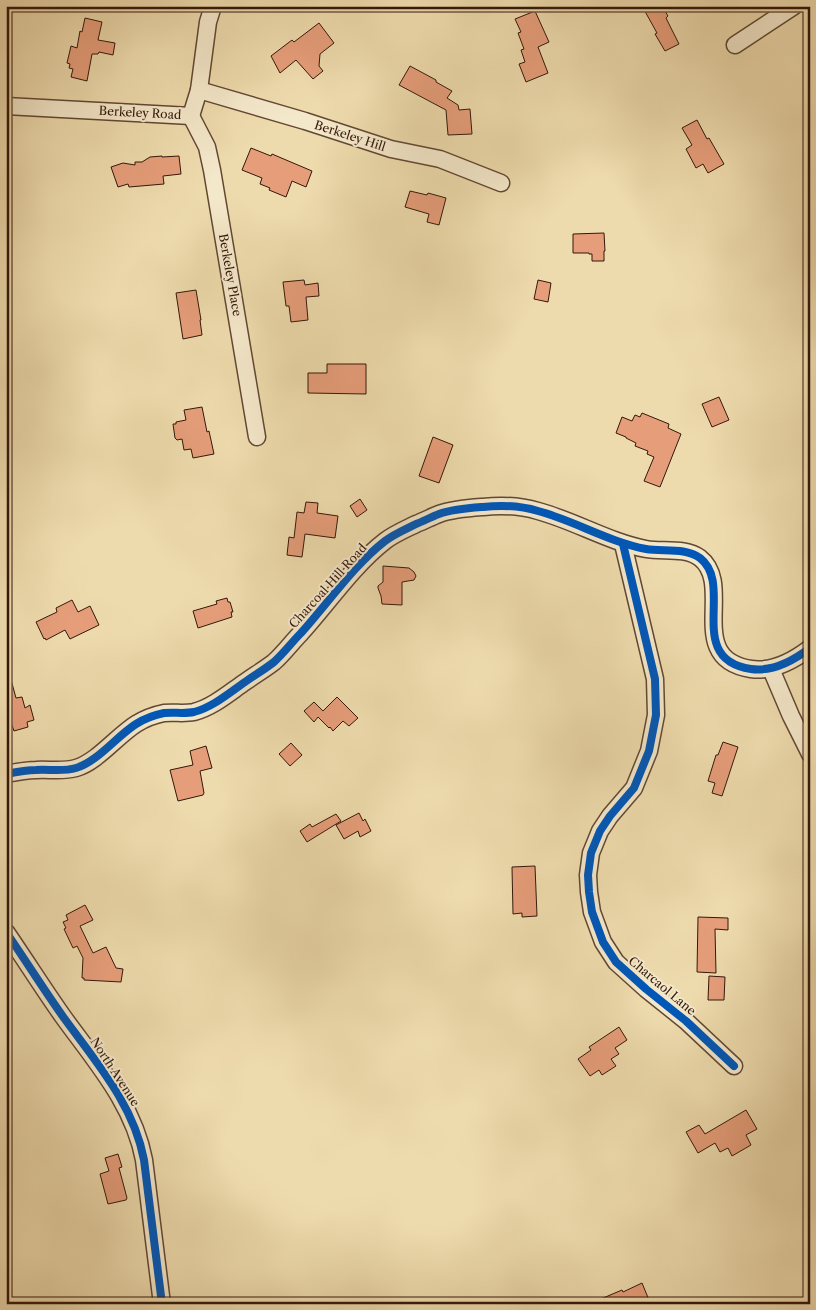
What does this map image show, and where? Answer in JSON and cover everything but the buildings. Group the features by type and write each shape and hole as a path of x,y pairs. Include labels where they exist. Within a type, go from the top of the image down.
{"street":[{"name":"Berkeley Road","path":"6,106 191,116 199,90 208,22 213,6"},
{"path":"735,45 794,6"},
{"name":"Berkeley Hill","path":"199,90 305,121 391,149 440,159 501,183"},
{"name":"Berkeley Place","path":"191,116 207,147 212,170 257,437"},
{"name":"Charcoal Hill Road","path":"6,774 35,770 78,768 92,760 136,725 150,717 162,713 192,712 210,706 274,661 366,558 386,540 439,514 457,510 484,506 536,510 561,518 623,544 648,550 690,553 700,558 708,567 713,579 712,618 714,632 720,652 726,659 737,666 747,669 771,669 810,648"},
{"name":"Charcaol Lane","path":"623,544 655,679 656,715 649,751 634,788 600,831 591,853 588,875 592,912 603,942 616,962 646,990 686,1021 734,1066"},
{"path":"771,669 810,754"},
{"name":"North Avenue","path":"6,932 114,1088 136,1129 144,1160 162,1304"}],"cycle path":[{"path":"6,774 28,770 76,768 92,760 129,729 146,719 164,713 194,712 214,703 278,659 352,573 385,541 433,516 455,510 497,506 525,508 552,515 632,546 653,550 688,552 700,558 709,570 713,585 715,637 720,651 731,662 751,669 767,669 789,661 810,648"},
{"path":"623,544 655,679 656,715 649,751 634,788 600,831 591,853 588,875 592,912 603,942 616,962 686,1021 734,1066"},
{"path":"6,932 101,1068 132,1121 144,1160 162,1304"}]}
